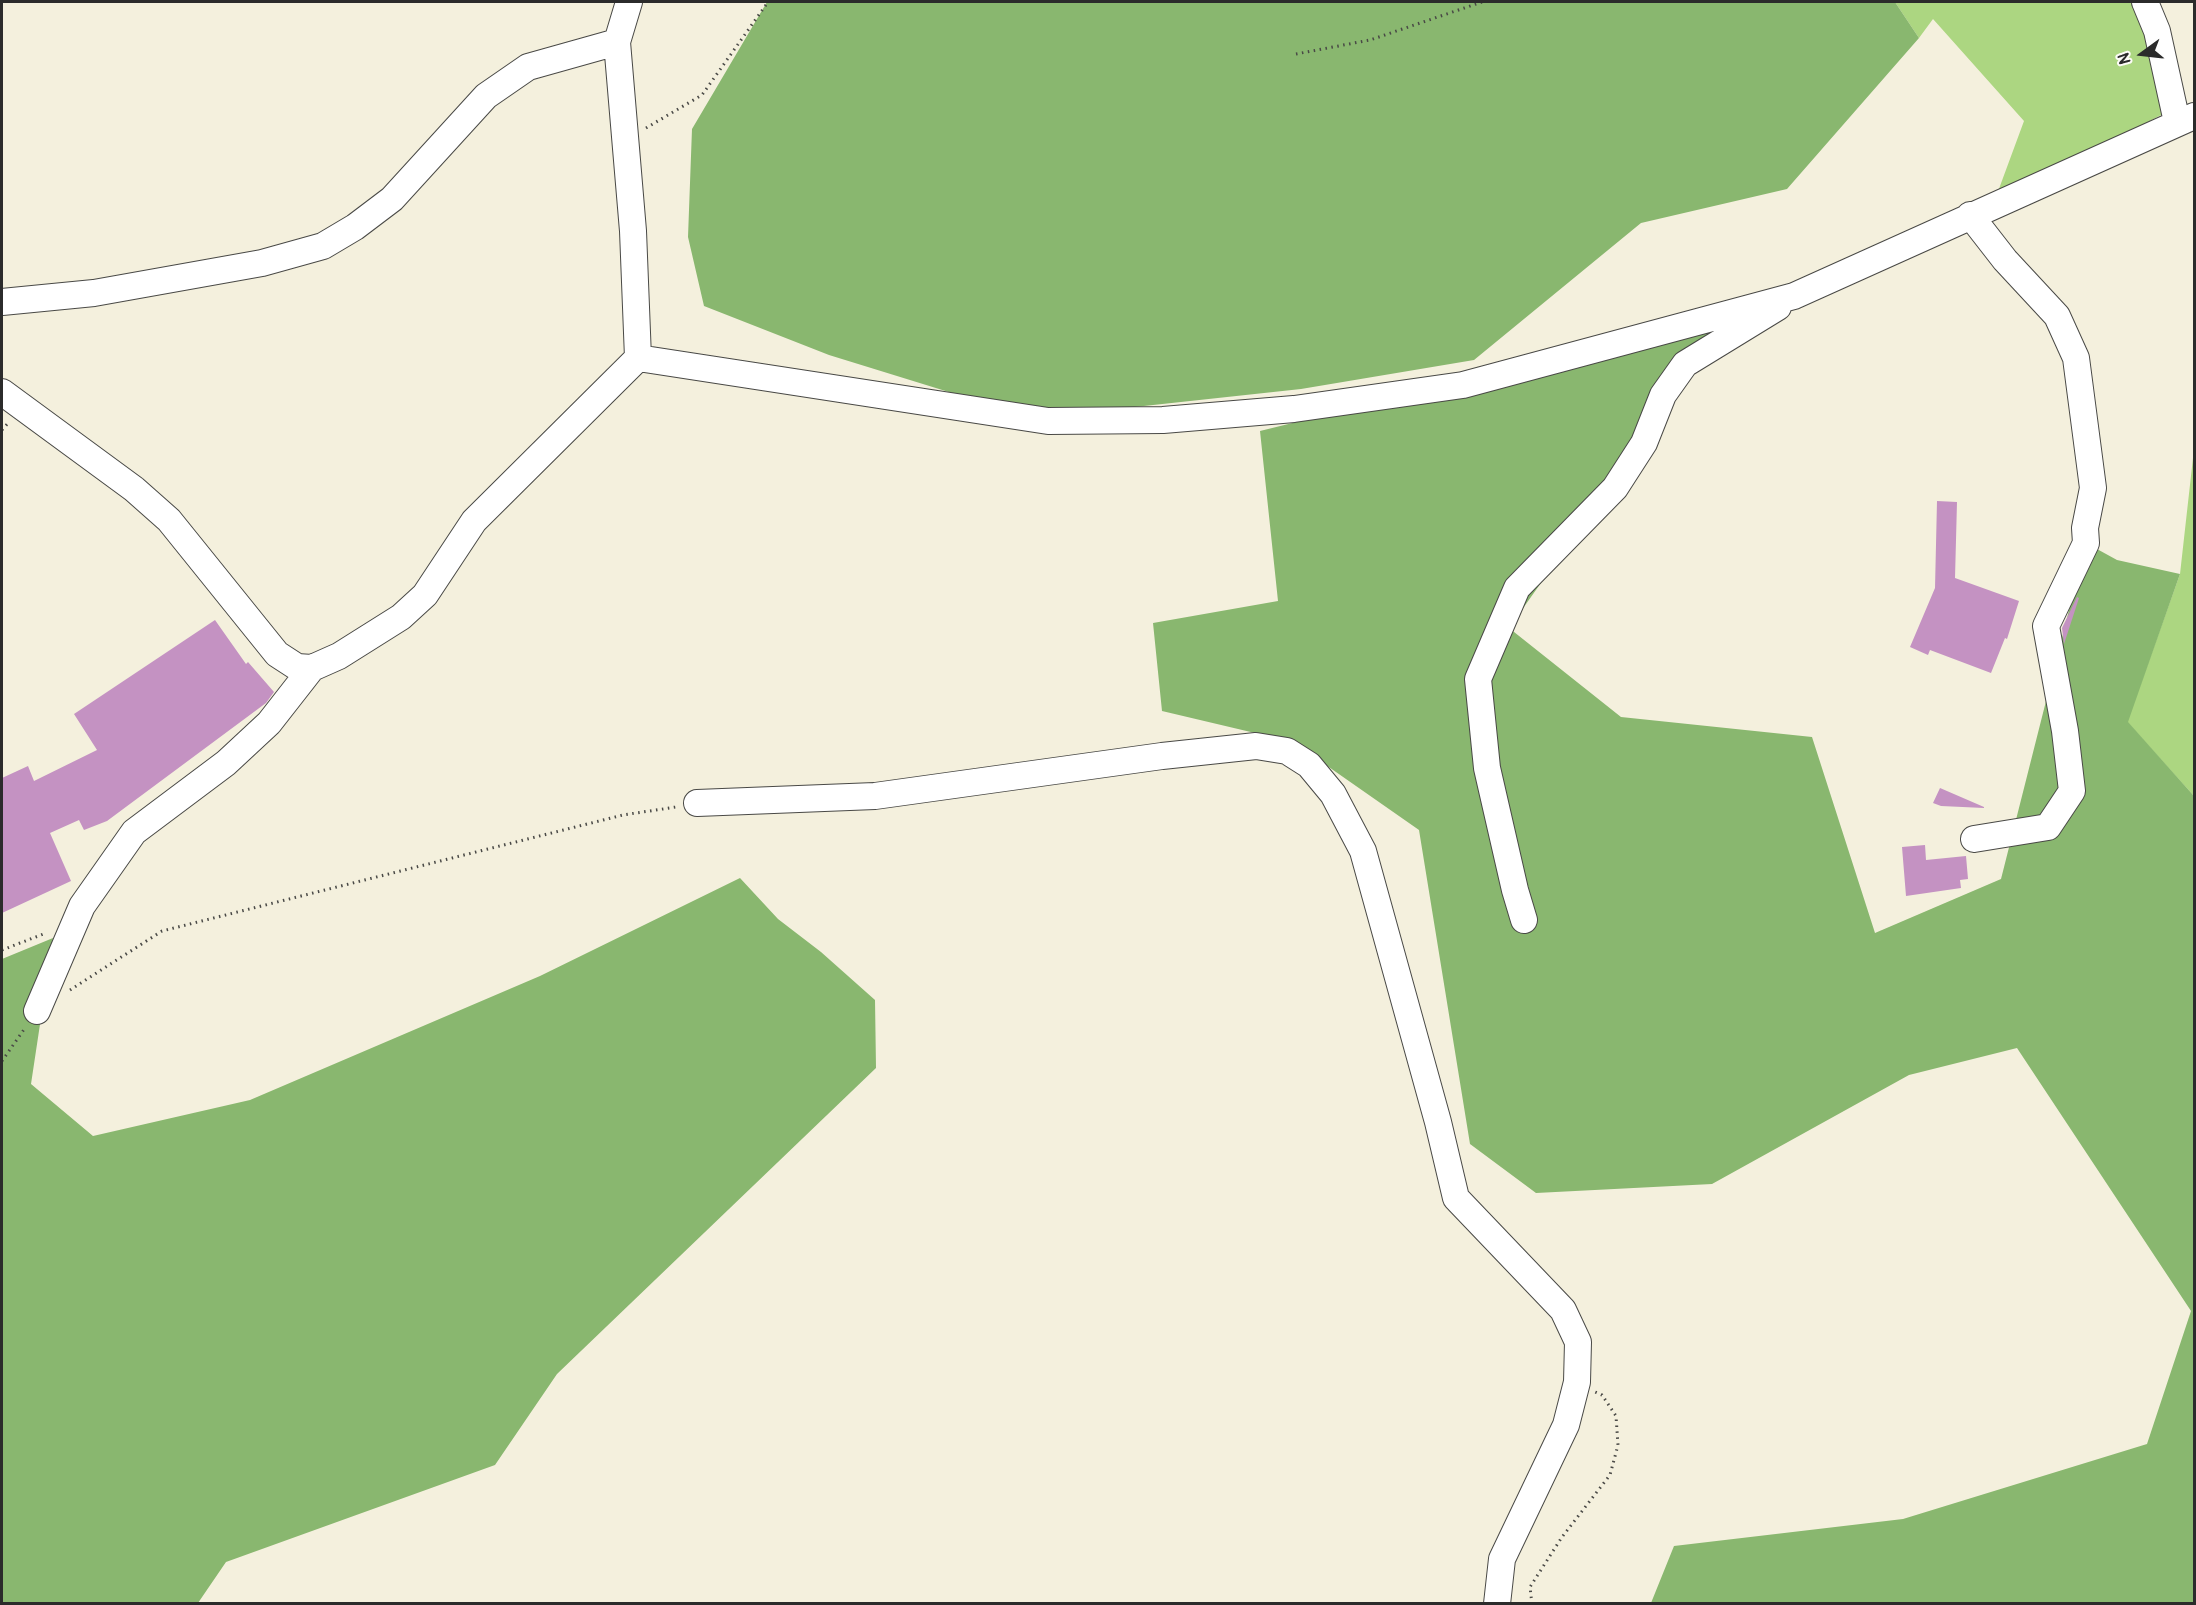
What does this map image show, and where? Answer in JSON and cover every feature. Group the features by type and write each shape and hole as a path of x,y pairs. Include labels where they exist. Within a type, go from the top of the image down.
{"street":[{"path":"2,392 134,489 169,520 277,654 297,667 312,668 339,656 401,617 425,595 474,521 638,358 633,231 617,42 629,2"},
{"path":"638,358 1048,421 1163,420 1294,409 1463,385 1794,296 2186,119 2145,2"},
{"path":"2,302 94,293 240,267 323,246 355,227 392,199 486,96 511,78 528,67 617,42"},
{"path":"1970,215 2005,260 2057,316 2076,358 2093,488 2085,528 2086,543 2046,626 2065,731 2072,791 2048,826 1974,839"},
{"path":"1524,920 1487,768 1478,679 1517,588 1615,488 1644,443 1662,395 1685,364 1763,319 1794,296"},
{"path":"37,1011 82,906 134,832 226,762 269,723 312,668"},
{"path":"697,803 875,796 1256,746 1287,751 1309,765 1333,794 1363,851 1438,1122 1456,1198 1563,1310 1578,1342 1577,1382 1566,1425 1502,1558 1497,1604"}],"path":[{"path":"624,141 702,95 768,2"},
{"path":"1296,54 1370,40 1482,2"},
{"path":"66,993 162,930 623,815 697,803"},
{"path":"2,950 76,921"},
{"path":"2,1061 37,1011"},
{"path":"1532,1604 1530,1587 1562,1537 1610,1475 1618,1445 1616,1416 1602,1395 1577,1382"}],"green space":[{"path":"767,2 1895,2 1919,38 1787,189 1641,223 1474,360 1301,389 1033,418 829,355 704,306 688,237 692,129"},
{"path":"1895,2 2142,2 2174,108 1993,205 2024,121 1933,19 1919,38"},
{"path":"1735,328 1664,376 1621,470 1509,628 1621,717 1812,737 1875,933 2001,879 2086,543 2117,560 2180,574 2128,722 2194,796 2194,1603 1651,1603 1674,1546 1903,1519 2147,1444 2191,1311 2017,1048 1909,1075 1712,1184 1536,1193 1470,1144 1419,830 1293,742 1162,711 1153,623 1278,601 1260,431 1654,334"},
{"path":"2194,449 2194,796 2127,722 2180,574"},
{"path":"740,878 778,919 821,952 875,1000 876,1068 557,1374 495,1465 226,1562 198,1603 2,1604 2,959 53,938 31,1084 93,1136 250,1100 540,976"}],"building":[{"path":"1937,501 1957,502 1955,578 2019,601 2007,639 2005,638 1991,673 1930,650 1928,655 1910,647 1935,588"},
{"path":"2077,597 2079,598 2064,644 2062,628"},
{"path":"215,620 246,664 248,662 274,692 266,703 107,821 84,830 79,820 50,833 71,881 2,913 2,778 28,766 34,781 97,750 74,714"},
{"path":"1940,788 1984,808 1941,806 1933,803"},
{"path":"1925,845 1926,860 1966,856 1968,879 1960,880 1961,888 1906,896 1902,847"}]}
